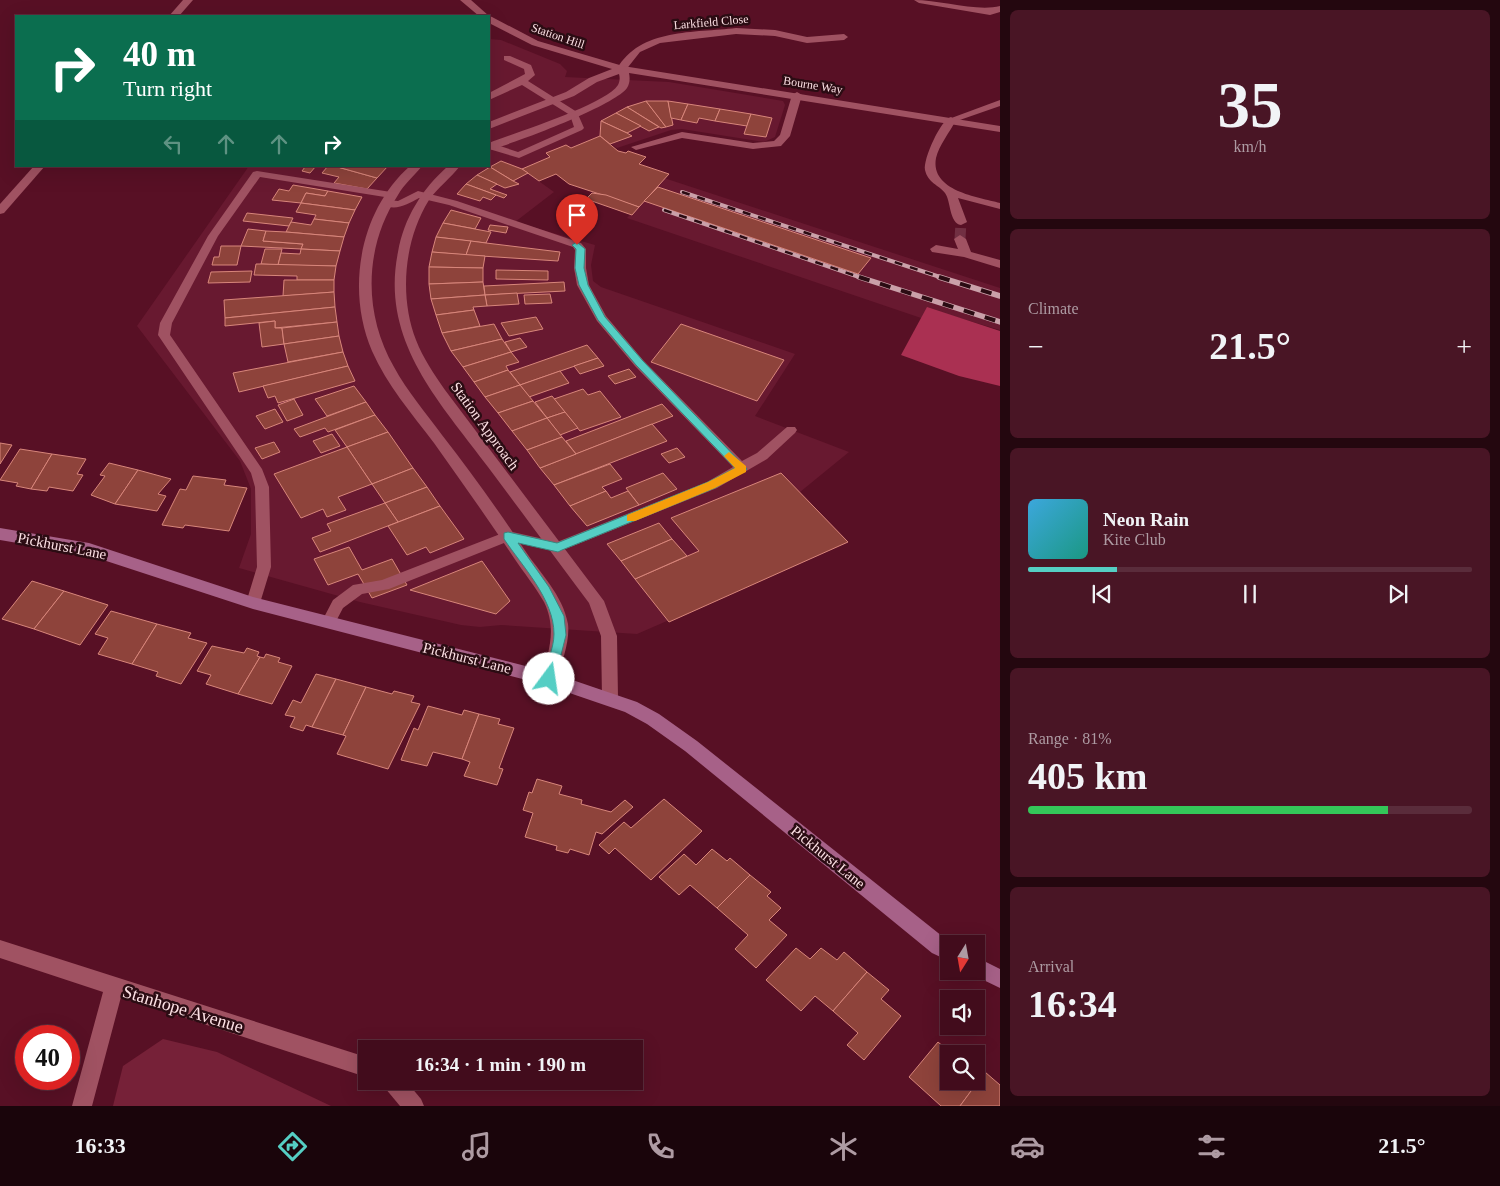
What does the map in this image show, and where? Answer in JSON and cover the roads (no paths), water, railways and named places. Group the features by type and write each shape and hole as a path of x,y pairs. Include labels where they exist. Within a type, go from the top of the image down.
{"main road":[{"name":"Pickhurst Lane","path":"0,534 88,549 253,603 549,679 610,698 653,719 691,746 940,948"},
{"path":"985,971 1000,979"}],"street":[{"path":"175,15 188,0"},
{"path":"465,0 483,15"},
{"path":"919,0 990,12 1000,9"},
{"name":"Station Hill","path":"490,20 536,43 622,69"},
{"path":"490,126 554,100 604,75 622,69 625,76 622,88 605,100 490,147"},
{"name":"Bourne Way","path":"622,69 797,95 1000,129"},
{"path":"951,120 931,157 929,168 936,181 950,193 1000,206"},
{"path":"0,211 39,167"},
{"path":"416,167 389,199 370,241 366,266 367,303 377,345 393,378 508,536 545,591 558,616 560,635 549,679"},
{"name":"Station Approach","path":"453,167 434,185 410,230 402,264 400,300 407,334 418,358 440,393 508,485 558,547 596,601 605,620 611,657 610,698"},
{"path":"950,193 961,222"},
{"path":"960,239 966,254"},
{"path":"936,250 966,254 1000,264"},
{"name":"Stanhope Avenue","path":"0,949 358,1064"},
{"path":"82,1106 114,987"},
{"path":"400,1090 414,1106"}],"lane":[{"name":"Larkfield Close","path":"622,69 629,56 651,42 659,40 742,31 775,33 807,40 844,37"},
{"path":"490,97 522,81 531,71 528,67 507,58"},
{"path":"490,147 519,155 577,131 579,128 574,114 522,81"},
{"path":"636,147 682,135 753,146 777,144 785,136 797,95"},
{"path":"951,120 1000,103"},
{"path":"253,603 264,567 262,487 256,472 164,335 164,329 204,251 260,170 389,199 400,204 418,194 427,196 488,214 577,245 580,249 580,268 583,285 601,318 639,363 742,469"},
{"path":"328,623 338,604 358,589 384,585 508,536 558,547 712,485 762,456 791,430"}],"tunnel":[{"path":"960,239 961,222"}],"railway":[{"path":"682,192 943,278"},
{"path":"664,210 860,277"},
{"path":"860,277 1000,322"},
{"path":"939,277 1000,296"}]}
